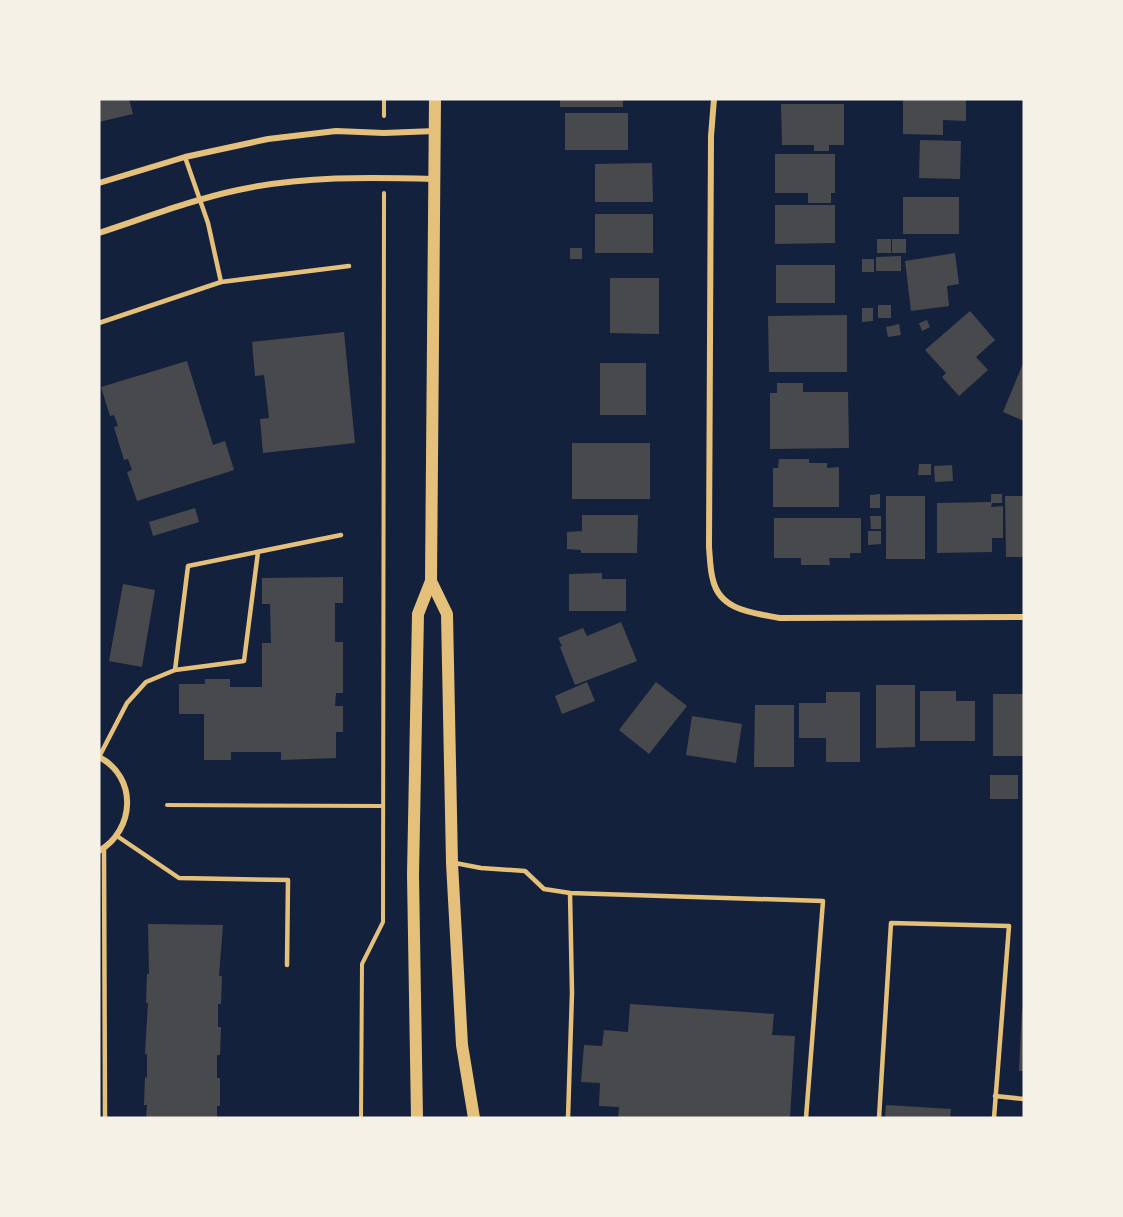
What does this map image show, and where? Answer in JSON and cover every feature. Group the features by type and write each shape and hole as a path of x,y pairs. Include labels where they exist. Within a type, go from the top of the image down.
{"main road":[{"path":"417,1118 412,875 418,614 431,581 435,99"},
{"path":"431,581 447,614 452,863 462,1045 474,1118"}],"street":[{"path":"714,99 711,148 709,547 713,582 723,600 741,610 780,618 1024,617"},
{"path":"99,183 185,157 268,140 336,131 384,133 435,131"},
{"path":"99,234 201,200 237,190 285,182 384,177 434,179"},
{"path":"99,757 107,760 123,781 128,807 126,820 117,837 102,850"}],"lane":[{"path":"185,157 208,223 220,282"},
{"path":"99,323 220,282 350,266"},
{"path":"175,670 188,566 341,535"},
{"path":"99,757 127,703 146,681 175,670 244,662 258,552"},
{"path":"117,837 178,878 288,880 287,965"},
{"path":"102,850 105,1118"},
{"path":"452,863 525,871 544,889 570,893 823,901 806,1118"},
{"path":"567,1118 572,993 570,893"},
{"path":"879,1118 891,923 1009,926 994,1118"},
{"path":"995,1096 1024,1099"}],"path":[{"path":"384,99 384,133"},
{"path":"362,1118 362,964 383,922 384,177"},
{"path":"167,805 383,806"}],"building":[{"path":"99,99 129,99 133,114 99,122"},
{"path":"560,99 623,99 623,107 560,107"},
{"path":"903,99 966,99 966,121 943,120 943,135 903,134"},
{"path":"781,104 844,104 844,145 829,145 829,151 814,151 814,145 782,145"},
{"path":"565,113 628,113 628,150 565,150"},
{"path":"920,140 961,141 960,179 919,178"},
{"path":"775,154 835,154 835,193 831,193 831,203 808,203 808,193 775,193"},
{"path":"652,163 653,202 595,202 595,164"},
{"path":"903,197 959,197 959,234 903,234"},
{"path":"775,205 835,205 835,243 775,244"},
{"path":"595,214 653,214 653,253 595,253"},
{"path":"877,239 891,239 891,253 877,253"},
{"path":"892,239 906,239 906,253 892,253"},
{"path":"570,248 582,248 582,259 570,259"},
{"path":"955,253 959,284 947,286 949,306 911,311 905,261"},
{"path":"901,256 901,271 876,271 876,257"},
{"path":"862,259 874,259 874,272 862,272"},
{"path":"776,265 835,265 835,303 776,303"},
{"path":"610,278 659,278 659,334 610,333"},
{"path":"878,305 891,305 891,318 878,318"},
{"path":"862,308 873,308 873,321 862,322"},
{"path":"970,311 995,340 976,357 988,370 959,396 942,377 946,373 925,350"},
{"path":"847,315 847,372 769,372 768,316"},
{"path":"927,320 930,327 922,331 919,323"},
{"path":"899,324 901,335 888,337 886,327"},
{"path":"344,332 355,443 263,453 260,419 269,418 264,375 255,376 252,342"},
{"path":"187,361 213,445 225,441 234,470 137,501 127,472 132,470 128,459 124,460 114,427 118,426 114,415 110,416 101,387"},
{"path":"1024,361 1024,421 1003,412"},
{"path":"600,363 646,363 646,415 600,415"},
{"path":"777,383 803,383 803,392 848,392 849,448 770,449 770,393 777,393"},
{"path":"572,443 650,443 650,499 572,499"},
{"path":"779,459 809,459 809,463 827,463 827,468 839,467 839,507 773,507 773,468 778,468"},
{"path":"919,464 931,464 931,475 918,475"},
{"path":"952,465 953,481 935,482 934,466"},
{"path":"880,494 880,508 870,508 870,495"},
{"path":"991,494 1002,494 1002,503 992,503 991,507 1003,506 1003,538 992,538 992,552 937,553 937,503 991,502"},
{"path":"886,496 925,496 925,559 886,559"},
{"path":"1005,496 1024,496 1024,557 1006,557"},
{"path":"195,508 199,522 153,536 149,522"},
{"path":"582,515 638,515 637,553 581,553 581,550 567,549 567,532 582,531"},
{"path":"870,516 881,516 881,529 871,529"},
{"path":"774,518 861,518 861,553 850,553 850,558 829,558 830,565 801,565 801,558 774,558"},
{"path":"868,531 881,531 881,544 868,545"},
{"path":"602,573 602,579 626,579 626,611 569,611 569,574"},
{"path":"343,577 343,603 335,603 335,642 343,642 343,693 336,693 335,706 343,706 343,732 336,732 336,758 281,760 281,752 231,752 231,760 204,760 204,714 179,714 179,684 205,684 205,679 230,679 230,687 262,687 262,643 271,643 270,604 262,604 262,578"},
{"path":"123,584 155,590 142,667 109,661"},
{"path":"621,622 637,661 575,685 558,638 583,628 587,636"},
{"path":"587,682 595,701 562,714 555,696"},
{"path":"656,682 687,706 649,754 619,730"},
{"path":"876,685 915,685 915,747 876,748"},
{"path":"920,691 956,691 956,701 975,701 975,741 920,741"},
{"path":"826,692 860,692 860,762 826,762 826,738 799,738 799,703 826,703"},
{"path":"993,694 1024,694 1024,756 993,756"},
{"path":"755,705 794,705 794,767 754,767"},
{"path":"692,716 742,724 736,763 686,755"},
{"path":"990,775 1018,775 1018,799 990,799"},
{"path":"148,924 223,925 219,976 222,976 221,1004 218,1004 218,1027 221,1027 220,1055 217,1055 220,1106 217,1106 217,1118 146,1118 147,1105 144,1105 145,1077 147,1078 147,1054 145,1054 147,974 149,974"},
{"path":"630,1004 774,1014 772,1035 795,1036 790,1118 618,1118 619,1107 599,1106 600,1083 581,1082 584,1045 602,1046 604,1030 628,1032"},
{"path":"1022,1009 1024,1009 1024,1071 1019,1071"},
{"path":"886,1105 951,1109 950,1118 885,1118"}]}
